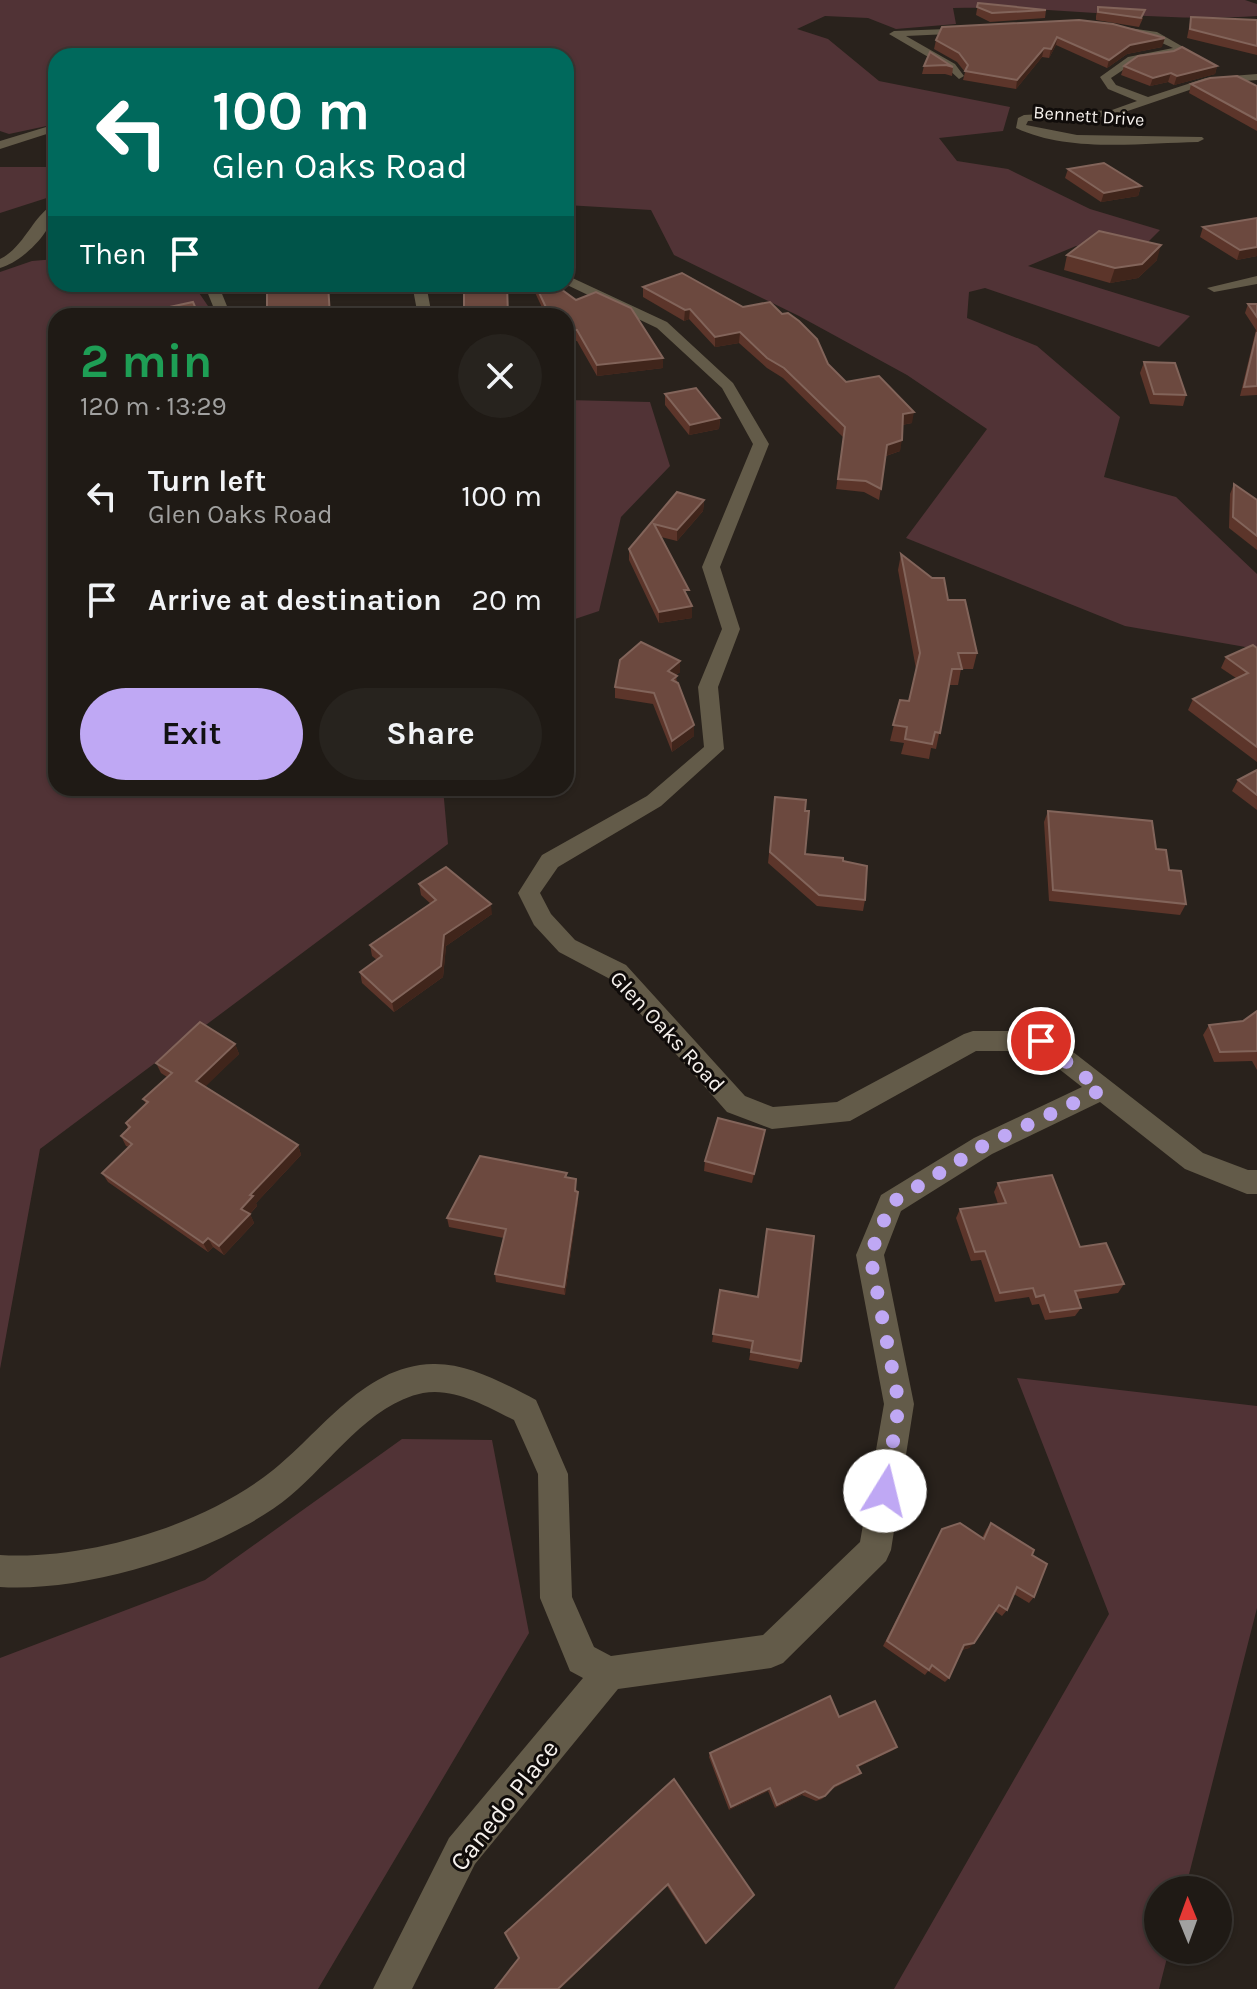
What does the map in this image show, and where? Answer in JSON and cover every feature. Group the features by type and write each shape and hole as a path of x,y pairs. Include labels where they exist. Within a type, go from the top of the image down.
{"street":[{"path":"1096,27 1124,27 1162,37 1180,48 1171,54 1132,59 1105,77 1112,87 1150,102 1206,81 1257,77"},
{"path":"959,76 951,66 894,34 987,28"},
{"name":"Bennett Drive","path":"1150,102 1113,113 1024,118 1020,126 1028,133 1064,136 1198,139"},
{"path":"0,145 48,130"},
{"path":"0,264 11,260 39,234 48,215"},
{"path":"1214,288 1257,280"},
{"name":"Glen Oaks Road","path":"574,283 662,325 728,386 761,444 711,567 731,629 708,687 714,749 654,801 550,861 529,893 542,919 567,946 618,972 736,1104 772,1118 841,1113 973,1041 1041,1041 1194,1161 1247,1182 1257,1182"},
{"path":"0,1571 15,1574 93,1564 219,1522 275,1488 389,1390 425,1378 477,1386 525,1410 553,1474 556,1598 582,1659 609,1673 771,1651 875,1550 899,1404 870,1255 891,1203 983,1146 1101,1090"},
{"name":"Canedo Place","path":"392,1989 462,1851 609,1673"}],"shaded area":[{"path":"0,0 1245,0 1257,4 1257,16 1219,18 953,8 956,24 896,29 868,18 825,16 797,29 828,39 879,81 1010,107 1003,131 939,138 957,161 1008,169 1090,209 1160,230 1148,242 1076,246 1028,266 1190,316 1159,347 985,288 969,292 967,318 1037,346 1120,417 1104,477 1176,497 1257,574 1257,649 1125,626 906,538 987,429 907,375 799,316 674,255 651,210 574,205 574,48 48,48 48,126 9,134 0,131"},
{"path":"0,167 48,167 48,198 0,213"},
{"path":"48,260 48,292 198,292 208,306 48,308 48,796 444,796 448,844 40,1149 0,1369 0,272 32,261"},
{"path":"574,400 650,402 670,466 621,517 599,611 574,619"},
{"path":"1017,1378 1257,1406 1257,1608 1189,1876 1144,1876 1144,1964 1165,1964 1159,1989 894,1989 1109,1614"},
{"path":"402,1439 492,1440 529,1633 318,1989 0,1989 0,1658 205,1580"}],"building":[{"path":"978,3 1046,10 992,13 977,7"},
{"path":"1098,7 1145,10 1141,18 1098,12"},
{"path":"1191,17 1257,20 1257,46 1190,29"},
{"path":"1079,20 1113,24 1165,38 1130,45 1109,60 1057,37 1051,49 1044,48 1017,80 965,71 968,65 959,53 936,40 942,27"},
{"path":"1182,47 1217,66 1177,76 1171,73 1153,78 1124,66 1138,56"},
{"path":"930,52 953,67 924,66"},
{"path":"1237,76 1257,86 1257,120 1191,84 1210,78"},
{"path":"1104,163 1141,186 1104,193 1068,169"},
{"path":"1257,218 1257,247 1240,250 1203,227"},
{"path":"1099,231 1161,245 1142,264 1115,268 1067,255"},
{"path":"682,273 743,307 770,302 782,314 788,313 799,321 817,339 828,364 846,382 879,376 914,412 903,414 902,440 887,445 881,489 866,481 838,479 845,427 784,368 767,358 740,332 715,337 690,309 685,310 643,287"},
{"path":"267,292 328,292 330,308 267,308"},
{"path":"464,292 507,292 508,308 464,308"},
{"path":"539,292 565,292 576,300 596,292 631,308 663,358 597,365 577,330 574,330 574,308 546,308"},
{"path":"193,302 196,308 165,308"},
{"path":"1248,304 1257,304 1257,317"},
{"path":"1257,332 1257,386 1244,387"},
{"path":"1144,362 1175,363 1186,395 1154,394"},
{"path":"696,388 720,418 690,425 665,394"},
{"path":"1234,484 1257,500 1257,536 1233,517"},
{"path":"677,492 704,500 677,530 654,524 689,590 684,590 692,606 659,612 629,549"},
{"path":"901,554 932,578 944,578 948,600 965,600 977,653 958,653 962,669 952,669 940,733 935,732 932,744 905,739 907,727 893,725 900,700 909,701 920,653"},
{"path":"641,642 680,661 668,671 677,676 672,680 678,683 694,725 672,741 654,693 615,687 620,660"},
{"path":"1253,645 1257,648 1257,747 1193,699 1248,673 1226,657"},
{"path":"1257,770 1257,795 1238,780"},
{"path":"775,797 806,800 805,811 809,811 805,854 843,858 843,861 867,866 865,900 819,895 770,852"},
{"path":"1048,811 1152,821 1156,849 1166,850 1169,870 1181,871 1186,904 1053,890"},
{"path":"446,867 491,904 444,935 441,966 392,1002 360,972 382,956 370,945 436,900 419,884"},
{"path":"1257,1011 1257,1051 1220,1052 1209,1025 1243,1021"},
{"path":"200,1022 235,1044 196,1081 298,1145 250,1195 253,1196 241,1209 250,1214 219,1246 208,1238 203,1243 102,1173 132,1144 121,1136 130,1127 126,1123 148,1102 143,1099 172,1073 156,1063"},
{"path":"718,1118 765,1130 754,1174 705,1161"},
{"path":"480,1156 567,1173 565,1177 576,1179 575,1191 578,1192 564,1287 495,1274 506,1229 447,1218"},
{"path":"1052,1175 1080,1247 1106,1243 1124,1284 1075,1291 1081,1308 1050,1312 1044,1295 1036,1297 1033,1288 1000,1293 985,1251 975,1252 960,1209 1006,1203 998,1183"},
{"path":"767,1229 814,1236 801,1361 751,1352 753,1341 713,1334 720,1290 758,1297"},
{"path":"960,1523 984,1539 991,1523 1034,1550 1032,1555 1047,1564 1034,1597 1017,1587 1007,1610 999,1605 974,1643 964,1645 949,1678 932,1665 929,1670 887,1641 942,1529"},
{"path":"830,1696 839,1717 875,1701 897,1747 857,1766 861,1773 834,1786 825,1796 819,1798 805,1791 777,1805 770,1788 731,1807 710,1753"},
{"path":"674,1779 754,1895 706,1943 668,1884 558,1989 495,1989 519,1958 505,1933"}],"route":[{"path":"885,1491 899,1404 870,1255 891,1203 983,1146 1101,1090 1041,1041"}]}
